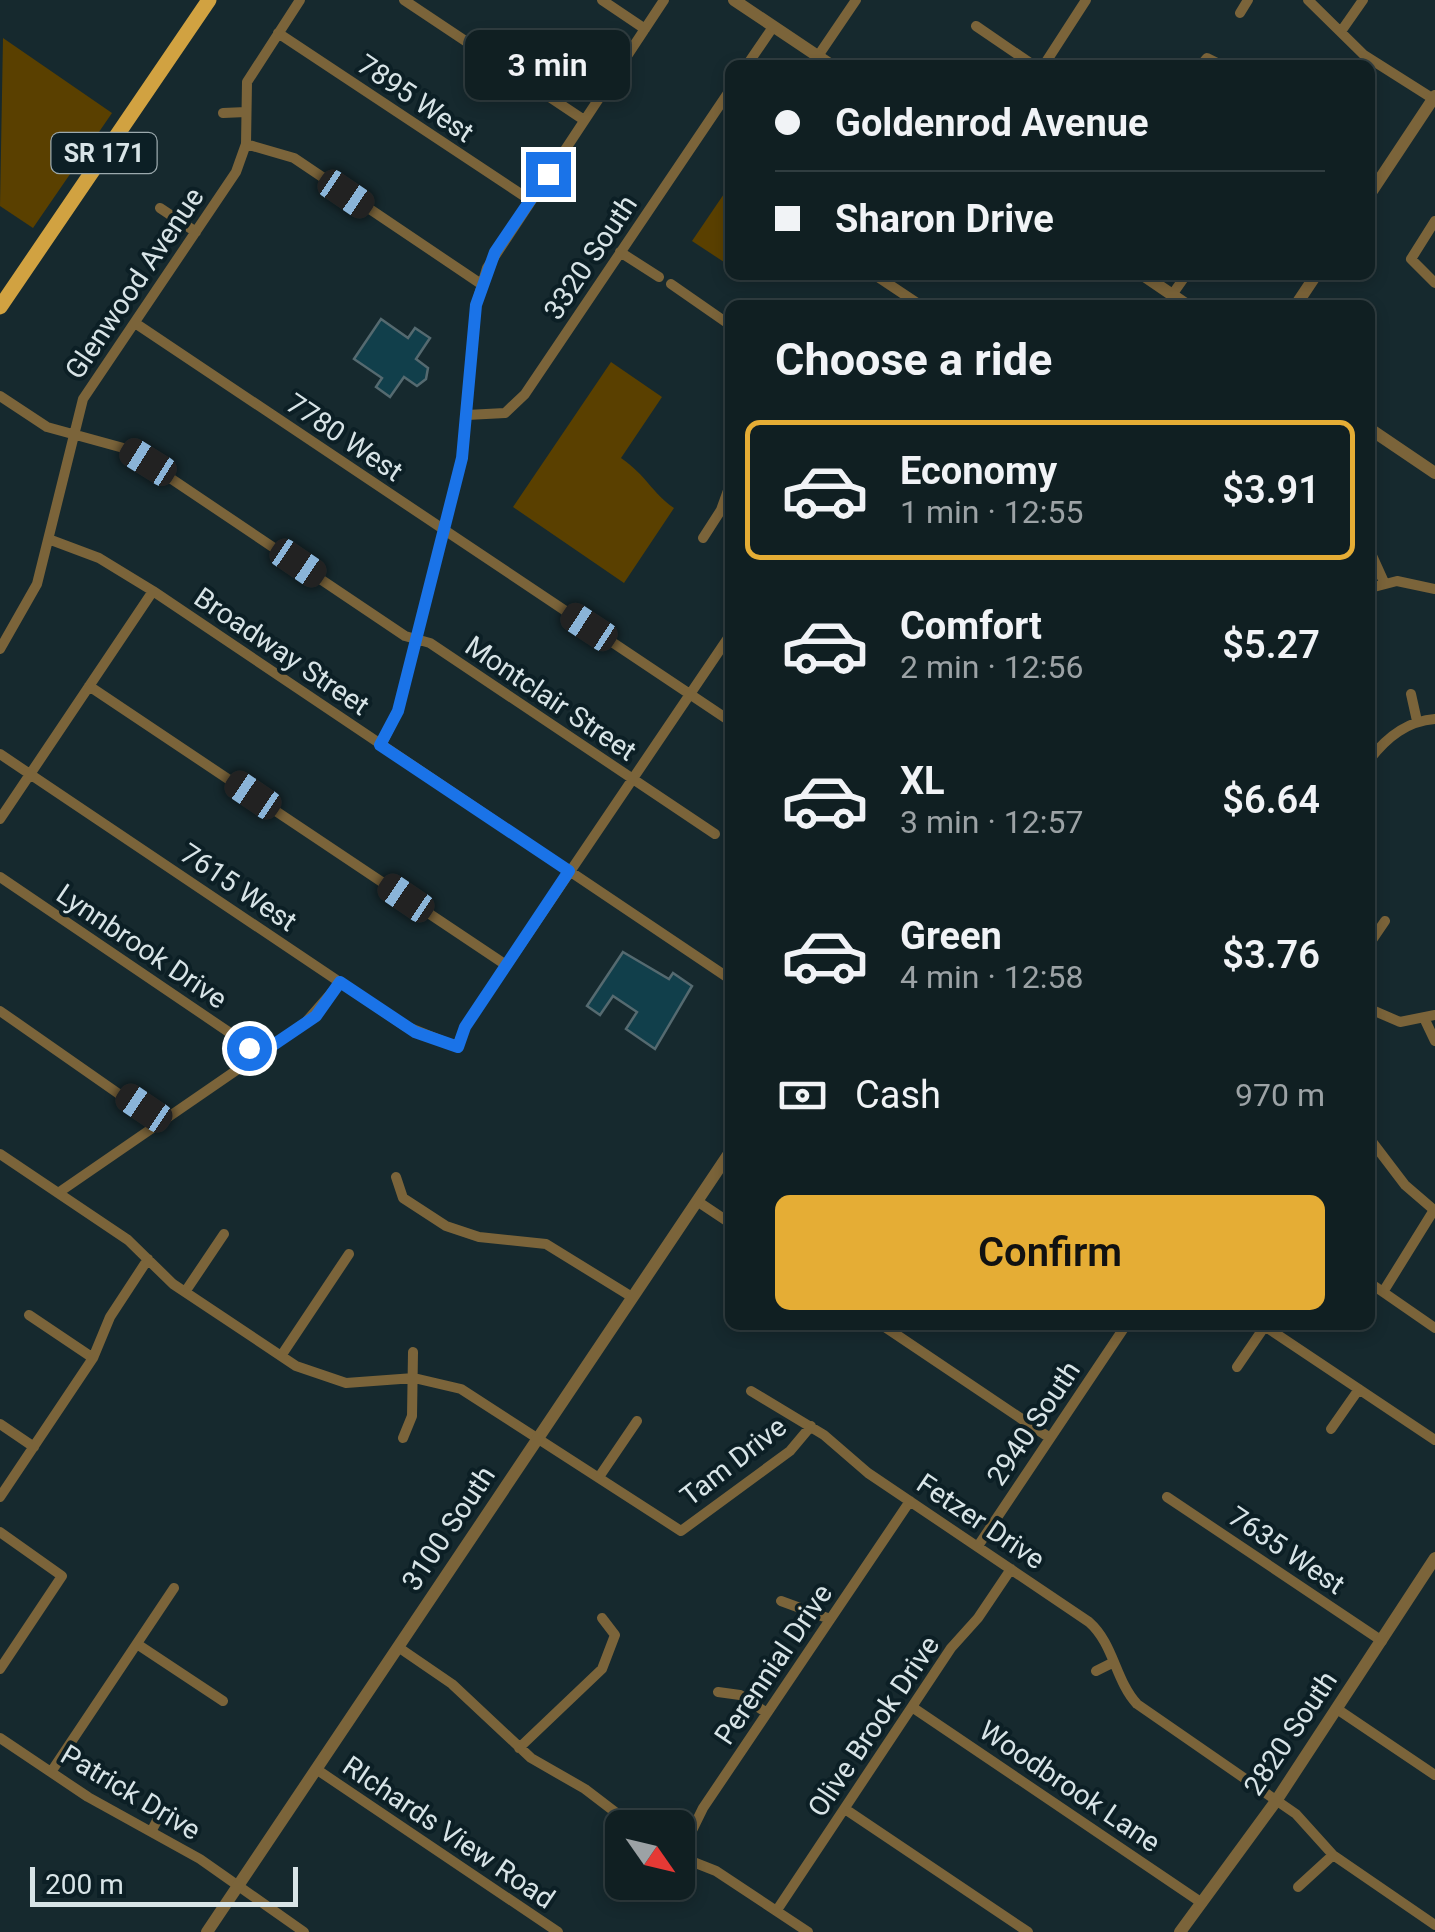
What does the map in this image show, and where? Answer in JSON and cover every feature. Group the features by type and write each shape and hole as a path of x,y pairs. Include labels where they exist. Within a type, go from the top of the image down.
{"main road":[{"name":"SR 171","path":"0,307 208,0"}],"street":[{"name":"Glenwood Avenue","path":"0,649 28,605 51,540 83,399 236,172 246,144 248,82 300,0"},
{"path":"404,0 584,120"},
{"path":"602,0 645,29"},
{"path":"380,745 395,722 445,531 467,415 472,328 482,284 495,252 664,0"},
{"path":"734,0 823,60"},
{"path":"818,56 856,0"},
{"path":"1047,60 1086,0"},
{"path":"1240,13 1248,0"},
{"path":"1308,0 1372,60"},
{"path":"1342,30 1362,0"},
{"path":"976,26 1026,60"},
{"path":"750,60 773,27"},
{"name":"7895 West","path":"278,32 530,200"},
{"path":"1375,62 1434,98 1375,186"},
{"name":"3320 South","path":"467,415 492,416 515,406 725,97"},
{"path":"223,113 246,112"},
{"path":"246,144 294,158 482,284"},
{"path":"160,208 196,232"},
{"path":"1435,221 1411,259 1435,283"},
{"path":"620,252 658,277"},
{"path":"882,280 912,300"},
{"path":"1150,280 1180,300"},
{"path":"1172,295 1182,280"},
{"path":"671,284 725,322"},
{"name":"7780 West","path":"134,322 725,719"},
{"name":"Montclair Street","path":"0,396 47,427 127,448 406,636 430,643 715,834"},
{"path":"1375,432 1435,473"},
{"path":"704,538 725,499"},
{"name":"Broadway Street","path":"51,540 99,558 153,591 725,976"},
{"path":"1375,562 1384,582"},
{"path":"1375,586 1412,582 1435,589"},
{"path":"0,819 153,591"},
{"path":"89,686 506,965 725,641"},
{"path":"1411,694 1417,722"},
{"path":"1375,754 1392,735 1417,722 1435,720"},
{"name":"7615 West","path":"0,754 415,1032 458,1047 465,1027 506,965"},
{"name":"Lynnbrook Drive","path":"0,877 240,1039 257,1056"},
{"path":"1375,935 1384,921"},
{"path":"58,1193 316,1016 340,982"},
{"path":"0,1010 159,1122"},
{"path":"1375,1011 1400,1022 1430,1018 1435,1041"},
{"path":"1375,1145 1405,1184 1434,1210 1383,1292"},
{"path":"0,1154 128,1240 184,1292 315,1375 346,1382 414,1378 461,1389 599,1477 637,1420"},
{"name":"3100 South","path":"207,1932 725,1159"},
{"path":"396,1177 403,1198 446,1226 479,1237 546,1244 632,1297"},
{"path":"697,1201 725,1220"},
{"path":"184,1292 224,1234"},
{"path":"280,1356 349,1254"},
{"path":"0,1497 94,1358 110,1317 148,1259"},
{"path":"1375,1286 1435,1328"},
{"path":"29,1315 94,1358"},
{"path":"889,1330 1050,1438"},
{"name":"2940 South","path":"978,1546 1123,1330"},
{"path":"1237,1367 1261,1330"},
{"path":"1270,1330 1435,1440"},
{"path":"402,1438 412,1416 413,1352"},
{"path":"1332,1429 1359,1389"},
{"name":"Fetzer Drive","path":"751,1390 811,1426 910,1500 1097,1629 1129,1696 1145,1712 1276,1800 1309,1825 1333,1856 1435,1925"},
{"path":"0,1424 34,1447"},
{"name":"Tam Drive","path":"599,1477 682,1530 790,1451 811,1426"},
{"name":"7635 West","path":"1167,1497 1382,1641"},
{"name":"Perennial Drive","path":"695,1825 910,1500"},
{"path":"0,1532 62,1576 0,1670"},
{"name":"2820 South","path":"1180,1932 1338,1710 1435,1558"},
{"name":"Olive Brook Drive","path":"777,1910 912,1707 1011,1569"},
{"path":"51,1772 174,1588"},
{"path":"781,1601 830,1619"},
{"path":"519,1748 610,1657 615,1635 602,1618"},
{"path":"137,1644 223,1701"},
{"path":"398,1647 452,1684 519,1748 610,1810"},
{"path":"1096,1671 1114,1662"},
{"path":"718,1692 740,1695 767,1712"},
{"name":"Woodbrook Lane","path":"912,1707 1202,1903"},
{"path":"1338,1710 1435,1775"},
{"name":"Patrick Drive","path":"0,1738 152,1830 304,1932"},
{"name":"RIchards View Road","path":"316,1769 558,1932"},
{"path":"152,1830 163,1809"},
{"path":"844,1809 1028,1932"},
{"path":"1298,1887 1333,1856"},
{"path":"695,1863 716,1871 808,1932"}],"shaded area":[{"path":"3,38 112,113 33,228 0,206"},
{"path":"725,192 725,263 692,241"},
{"path":"611,362 662,397 621,458 674,508 624,583 513,507"}],"building":[{"path":"381,319 408,338 415,328 430,338 416,359 428,368 426,379 417,386 404,377 390,397 376,387 382,378 354,359"},
{"path":"623,952 669,979 673,973 692,986 655,1049 626,1029 637,1012 613,996 600,1015 587,1006"}],"route":[{"path":"249,1048 257,1056 306,1024 323,1008 340,982 415,1032 458,1047 465,1027 569,871 380,745 395,722 462,458 472,328 482,284 495,252 548,174"}]}
